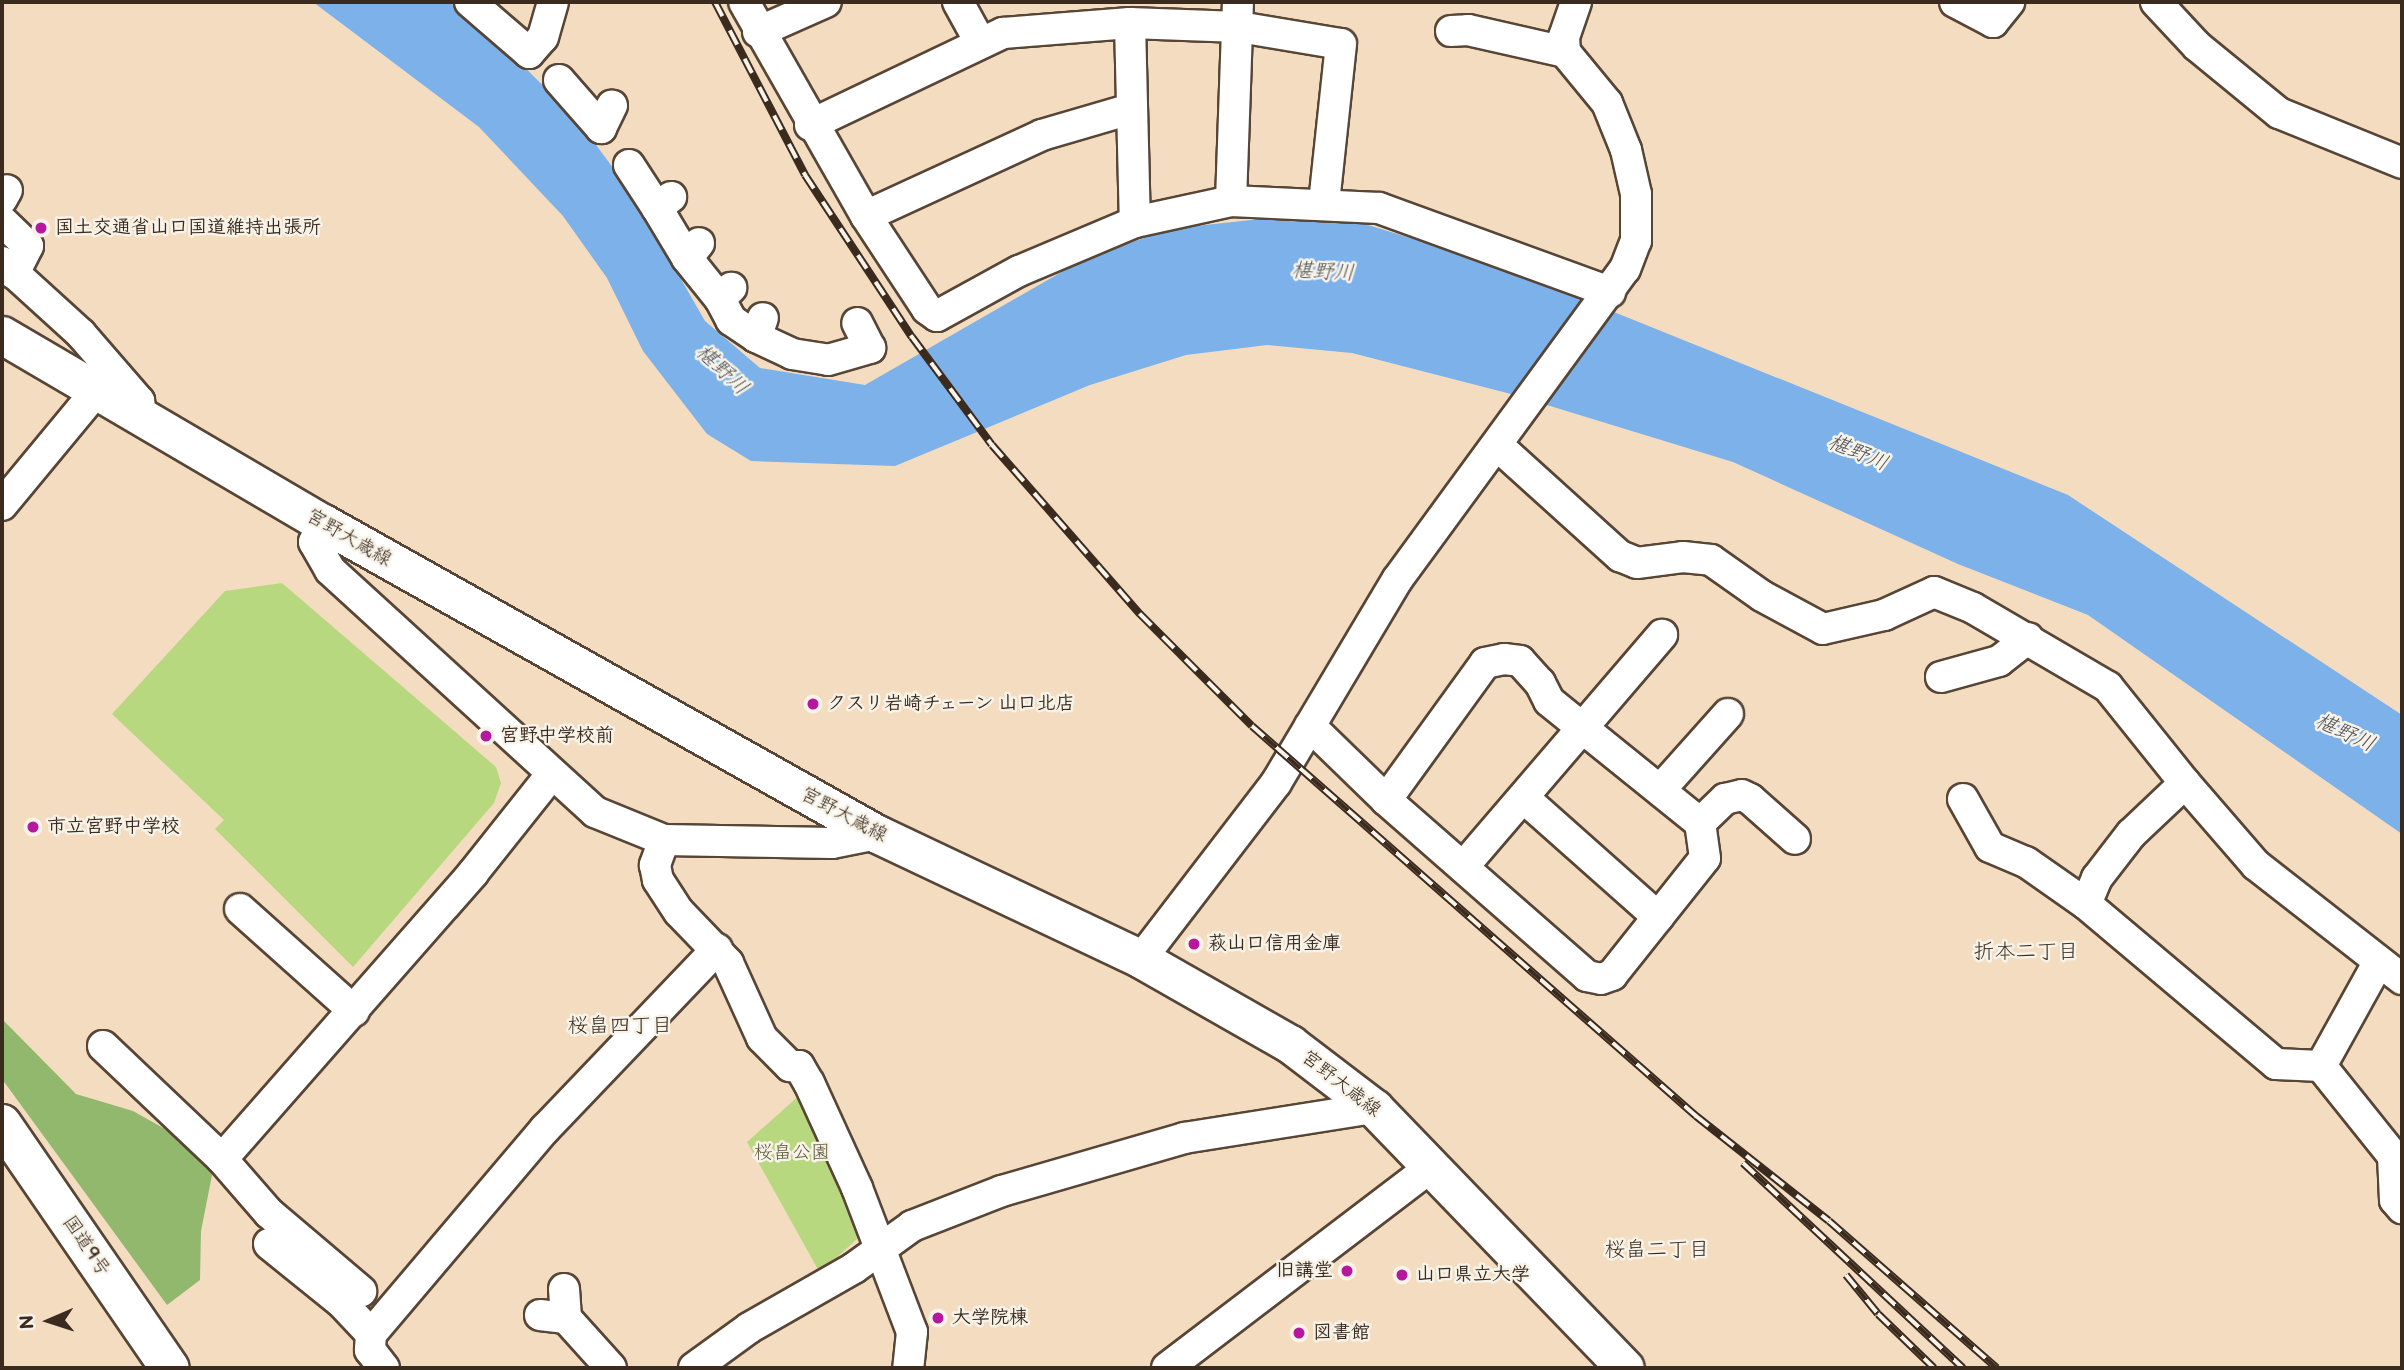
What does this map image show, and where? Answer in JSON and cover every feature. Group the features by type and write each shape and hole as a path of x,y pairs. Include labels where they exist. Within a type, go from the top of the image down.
{"highway":[{"name":"国道9号","path":"2,1124 170,1368"},
{"name":"国道9号","path":"2,1167 139,1368"}],"main road":[{"name":"宮野大歳線","path":"2,335 323,523 877,834 1141,959 1290,1045 1374,1108 1625,1368"}],"street":[{"path":"470,2 529,53 567,70 607,116 665,202 693,250 725,294 731,320 760,327 792,354 828,360 870,348 857,323"},
{"path":"529,53 543,37 553,2"},
{"path":"744,2 810,125 927,309 937,316 1019,271 1135,222 1231,201 1324,203 1379,208 1608,295"},
{"path":"758,32 825,2"},
{"path":"958,2 980,42"},
{"path":"1565,52 1576,2"},
{"path":"1955,2 1993,22 2008,2"},
{"path":"2155,2 2206,54 2279,113 2402,163"},
{"path":"810,125 980,42 1040,29 1238,14 1341,44 1324,203"},
{"path":"1231,201 1238,14"},
{"path":"1130,23 1135,222"},
{"path":"1141,959 1276,783 1397,580 1608,295 1636,242 1636,194 1607,103 1565,52 1468,30 1451,31"},
{"path":"866,216 1042,135 1131,109"},
{"path":"2,221 28,246 8,268 81,334 139,401 141,416"},
{"path":"2,505 97,390"},
{"path":"1497,445 1589,532 1637,563 1684,557 1711,560 1762,596 1823,628 1884,615 1934,592 2028,638 2108,687 2185,783 2256,865 2390,971 2321,1066"},
{"path":"323,523 314,542 318,555 330,570 551,775 595,812 664,840 832,844 877,834"},
{"path":"1463,867 1525,799 1662,635"},
{"path":"1941,677 1998,661 2028,638"},
{"path":"1310,726 1386,800 1587,976 1601,979 1612,975 1705,858 1700,823 1549,701 1541,683 1520,661 1485,663 1386,800"},
{"path":"1660,790 1728,714"},
{"path":"222,1159 354,1011 551,775"},
{"path":"2086,904 2097,878 2131,834 2185,783"},
{"path":"1700,823 1725,799 1742,795 1795,839"},
{"path":"1525,799 1658,917"},
{"path":"1963,799 1990,847 2026,862 2086,904 2276,1065 2321,1066"},
{"path":"664,840 655,865 658,880 679,912 717,948 762,1038 790,1066 799,1066 809,1083 879,1246 912,1332 908,1368"},
{"path":"240,909 354,1011"},
{"path":"384,1368 370,1350 370,1334 545,1129 717,948"},
{"path":"103,1046 222,1159 270,1213 360,1291"},
{"path":"2321,1066 2393,1156 2395,1200 2402,1208"},
{"path":"694,1368 749,1328 854,1268 879,1246 912,1226 1002,1191 1184,1138 1374,1108"},
{"path":"1167,1368 1431,1167"},
{"path":"269,1244 341,1302 370,1334"},
{"path":"564,1289 553,1317 611,1368"}],"green space":[{"path":"282,583 496,767 501,783 494,803 353,967 215,829 224,820 112,714 225,591"},
{"path":"2,1019 76,1094 133,1111 188,1142 212,1175 201,1231 200,1280 167,1305 2,1079"},
{"name":"桜畠公園","path":"802,1093 853,1202 859,1237 820,1273 747,1142"}],"water":[{"name":"椹野川","path":"313,2 450,2 500,43 576,118 631,192 705,321 760,368 865,385 1079,262 1168,229 1289,216 1355,221 1495,264 2068,495 2402,715 2402,834 2088,615 1958,564 1733,462 1511,394 1352,353 1267,345 1186,355 1090,385 895,466 751,461 707,434 643,351 607,278 563,216 479,127"}],"railway":[{"path":"715,2 805,175 912,337 992,445 1140,614 1252,726 1696,1116 1829,1221 1997,1368"},
{"path":"1743,1163 1963,1368"},
{"path":"1846,1275 1878,1314 1934,1368"}],"place":[{"name":"国土交通省山口国道維持出張所","path":"41,228"},
{"name":"クスリ岩崎チェーン 山口北店","path":"813,704"},
{"name":"宮野中学校前","path":"486,736"},
{"name":"市立宮野中学校","path":"33,827"},
{"name":"萩山口信用金庫","path":"1194,944"},
{"name":"旧講堂","path":"1347,1271"},
{"name":"山口県立大学","path":"1402,1275"},
{"name":"大学院棟","path":"938,1318"},
{"name":"図書館","path":"1299,1333"}],"district":[{"name":"折本二丁目","path":"2026,952"},
{"name":"桜畠四丁目","path":"620,1026"},
{"name":"桜畠二丁目","path":"1657,1250"}]}
